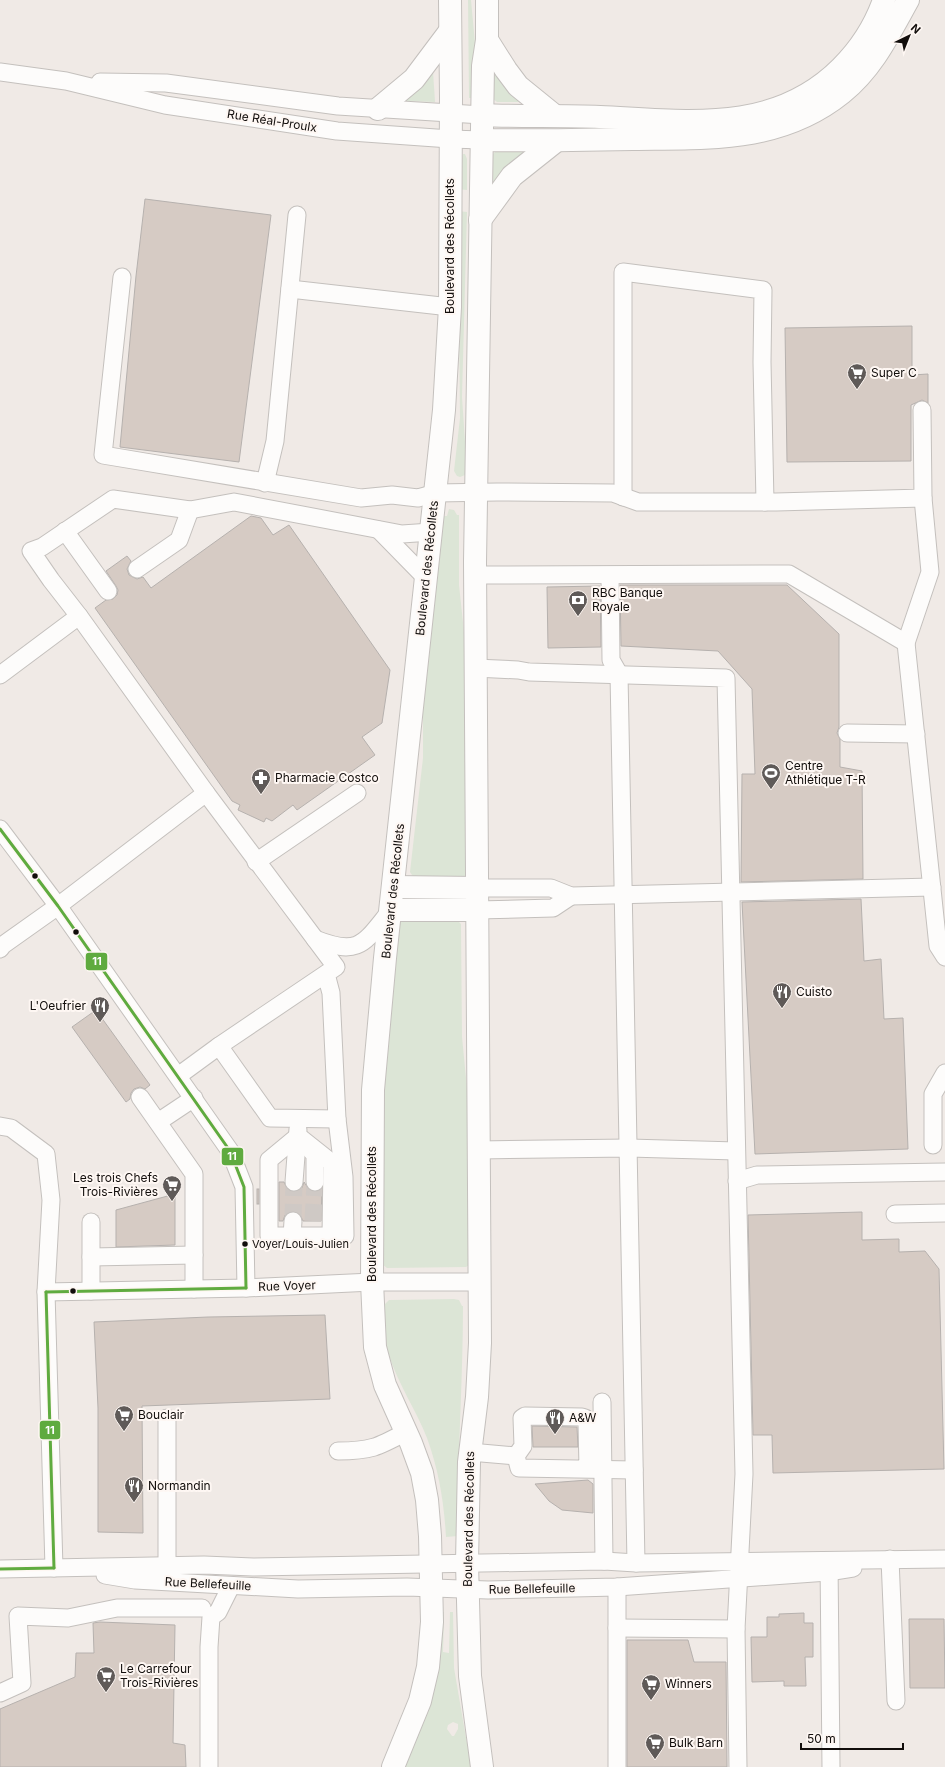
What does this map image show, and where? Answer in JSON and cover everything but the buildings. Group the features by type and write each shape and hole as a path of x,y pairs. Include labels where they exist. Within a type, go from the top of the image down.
{"main road":[{"name":"Boulevard des Récollets","path":"393,1767 417,1710 427,1676 431,1649 432,1587 430,1530 424,1487 417,1458 388,1392 378,1365 374,1335 372,1282 373,1090 393,887 446,395 450,307 450,0"},
{"name":"Boulevard des Récollets","path":"482,1767 470,1671 467,1508 470,1452 479,1366 480,1282 476,888 475,493 483,66 487,40 487,0"},
{"path":"482,115 708,120 748,117 775,110 797,101 815,90 844,65 866,38 877,18 884,0"},
{"path":"482,140 556,141 722,138 762,132 792,122 830,102 856,80 879,52 908,0"},
{"path":"378,109 414,79 450,31"},
{"path":"487,40 509,76 518,86 555,116"},
{"path":"480,220 512,176 556,141"},
{"path":"393,887 476,888"},
{"path":"391,910 477,910"}],"street":[{"name":"Rue Réal-Proulx","path":"0,72 66,81 165,104 245,118 336,131 482,140"},
{"name":"Rue Réal-Proulx","path":"66,81 166,83 305,102 378,109 482,115"},
{"path":"265,483 275,442 297,216"},
{"path":"623,496 622,272 763,290 762,362 766,502"},
{"path":"122,277 103,455 361,498 392,495 418,498 436,493 497,492 613,493 638,502 766,502 923,498"},
{"path":"290,289 450,307"},
{"path":"922,410 923,498 930,572 906,644 938,946 945,957"},
{"path":"178,1076 219,1046 336,967 256,862 31,551 42,547 113,499 190,510 234,502 407,535 432,532"},
{"path":"137,569 178,540 190,510"},
{"path":"379,530 426,578"},
{"path":"65,531 108,591"},
{"path":"475,575 610,576 789,574 906,644"},
{"path":"610,576 611,660 619,674 636,1563"},
{"path":"0,675 79,616"},
{"path":"475,668 726,678 744,1474 736,1629 738,1767"},
{"path":"847,733 916,734"},
{"path":"0,949 3,945 58,906 206,793"},
{"path":"256,862 357,793"},
{"path":"0,829 58,906 230,1151 244,1187 246,1288"},
{"path":"476,888 551,888 571,896 932,887"},
{"path":"477,910 553,908 571,896"},
{"path":"315,939 338,947 350,948 358,946 367,940 391,910"},
{"path":"298,1127 269,1160 269,1236 293,1229 313,1229 332,1236 345,1236 344,1177 337,1119 331,993 326,974"},
{"path":"219,1046 270,1118 298,1127 337,1119"},
{"path":"933,1145 933,1094 945,1073"},
{"path":"140,1097 194,1174 194,1289"},
{"path":"158,1122 194,1098"},
{"path":"0,1126 11,1128 46,1154 51,1200 46,1292 62,1568"},
{"path":"298,1127 315,1155 315,1182"},
{"path":"294,1182 298,1127"},
{"path":"298,1127 332,1164 332,1236"},
{"path":"479,1150 629,1148 736,1151"},
{"path":"737,1181 758,1175 945,1172"},
{"path":"895,1214 945,1213"},
{"path":"91,1222 91,1291"},
{"path":"91,1257 194,1255"},
{"name":"Rue Voyer","path":"46,1292 246,1288 372,1282 480,1282"},
{"path":"596,1469 602,1402"},
{"path":"604,1561 596,1469 585,1418 582,1416 525,1416 522,1418 522,1446 516,1456 519,1468 596,1469 634,1470"},
{"path":"167,1418 167,1574"},
{"path":"338,1451 358,1451 374,1448 406,1432"},
{"path":"470,1452 516,1456"},
{"path":"884,1559 896,1701"},
{"name":"Rue Bellefeuille","path":"0,1569 62,1568 167,1574 203,1583 231,1586 298,1589 432,1587 468,1589 617,1587 739,1578 884,1559 945,1559"},
{"name":"Rue Bellefeuille","path":"167,1574 204,1564 253,1567 604,1561 636,1563 740,1560 828,1566"},
{"path":"204,1564 203,1583 209,1647 209,1767"},
{"path":"828,1566 831,1767"},
{"path":"0,1693 22,1682 18,1616 68,1618 117,1608 206,1613 218,1612 231,1586"},
{"path":"617,1587 618,1767"},
{"path":"618,1628 736,1629"}],"green space":[{"path":"468,0 471,0 475,43 471,98 469,98"},
{"path":"492,65 519,98 518,102 497,102 492,98"},
{"path":"433,71 435,102 406,101 406,100"},
{"path":"495,152 527,152 495,185 491,185 492,155"},
{"path":"463,154 465,154 467,159 467,190 457,189"},
{"path":"458,211 467,212 462,397 467,471 465,475 460,477 457,476 454,471 460,418"},
{"path":"449,509 454,510 457,515 459,515 459,585 467,660 466,877 414,878 410,872 423,758 423,688 442,516 447,516"},
{"path":"402,920 457,920 461,924 462,1037 470,1119 469,1265 466,1267 387,1268 381,1263 380,1129 399,922"},
{"path":"389,1300 459,1300 463,1306 458,1479 458,1536 446,1537 444,1512 435,1463 423,1428 397,1376 387,1349 382,1304 385,1304"},
{"path":"441,1612 444,1612 443,1652 449,1653 450,1612 453,1612 454,1668 471,1767 404,1767","holes":["453,1722 458,1724 458,1729 454,1736 452,1736 447,1729 448,1725"]}],"tunnel":[{"path":"293,1221 294,1182"},
{"path":"313,1221 315,1182"}],"transit line":[{"name":"11","path":"0,829 58,906 230,1151 244,1187 246,1288"},
{"name":"11","path":"46,1292 246,1288"},
{"name":"11","path":"46,1292 54,1568"},
{"name":"11","path":"0,1569 54,1568"}],"place":[{"name":"Super C","path":"857,390"},
{"name":"RBC Banque Royale","path":"578,617"},
{"name":"Centre Athlétique T-R","path":"771,790"},
{"name":"Pharmacie Costco","path":"261,795"},
{"name":"Cuisto","path":"782,1009"},
{"name":"L'Oeufrier","path":"100,1023"},
{"name":"Les trois Chefs Trois-Rivières","path":"172,1202"},
{"name":"Voyer/Louis-Julien","path":"245,1244"},
{"name":"Bouclair","path":"124,1432"},
{"name":"A&W","path":"555,1435"},
{"name":"Normandin","path":"134,1503"},
{"name":"Le Carrefour Trois-Rivières","path":"106,1693"},
{"name":"Winners","path":"651,1701"},
{"name":"Bulk Barn","path":"655,1760"}]}
